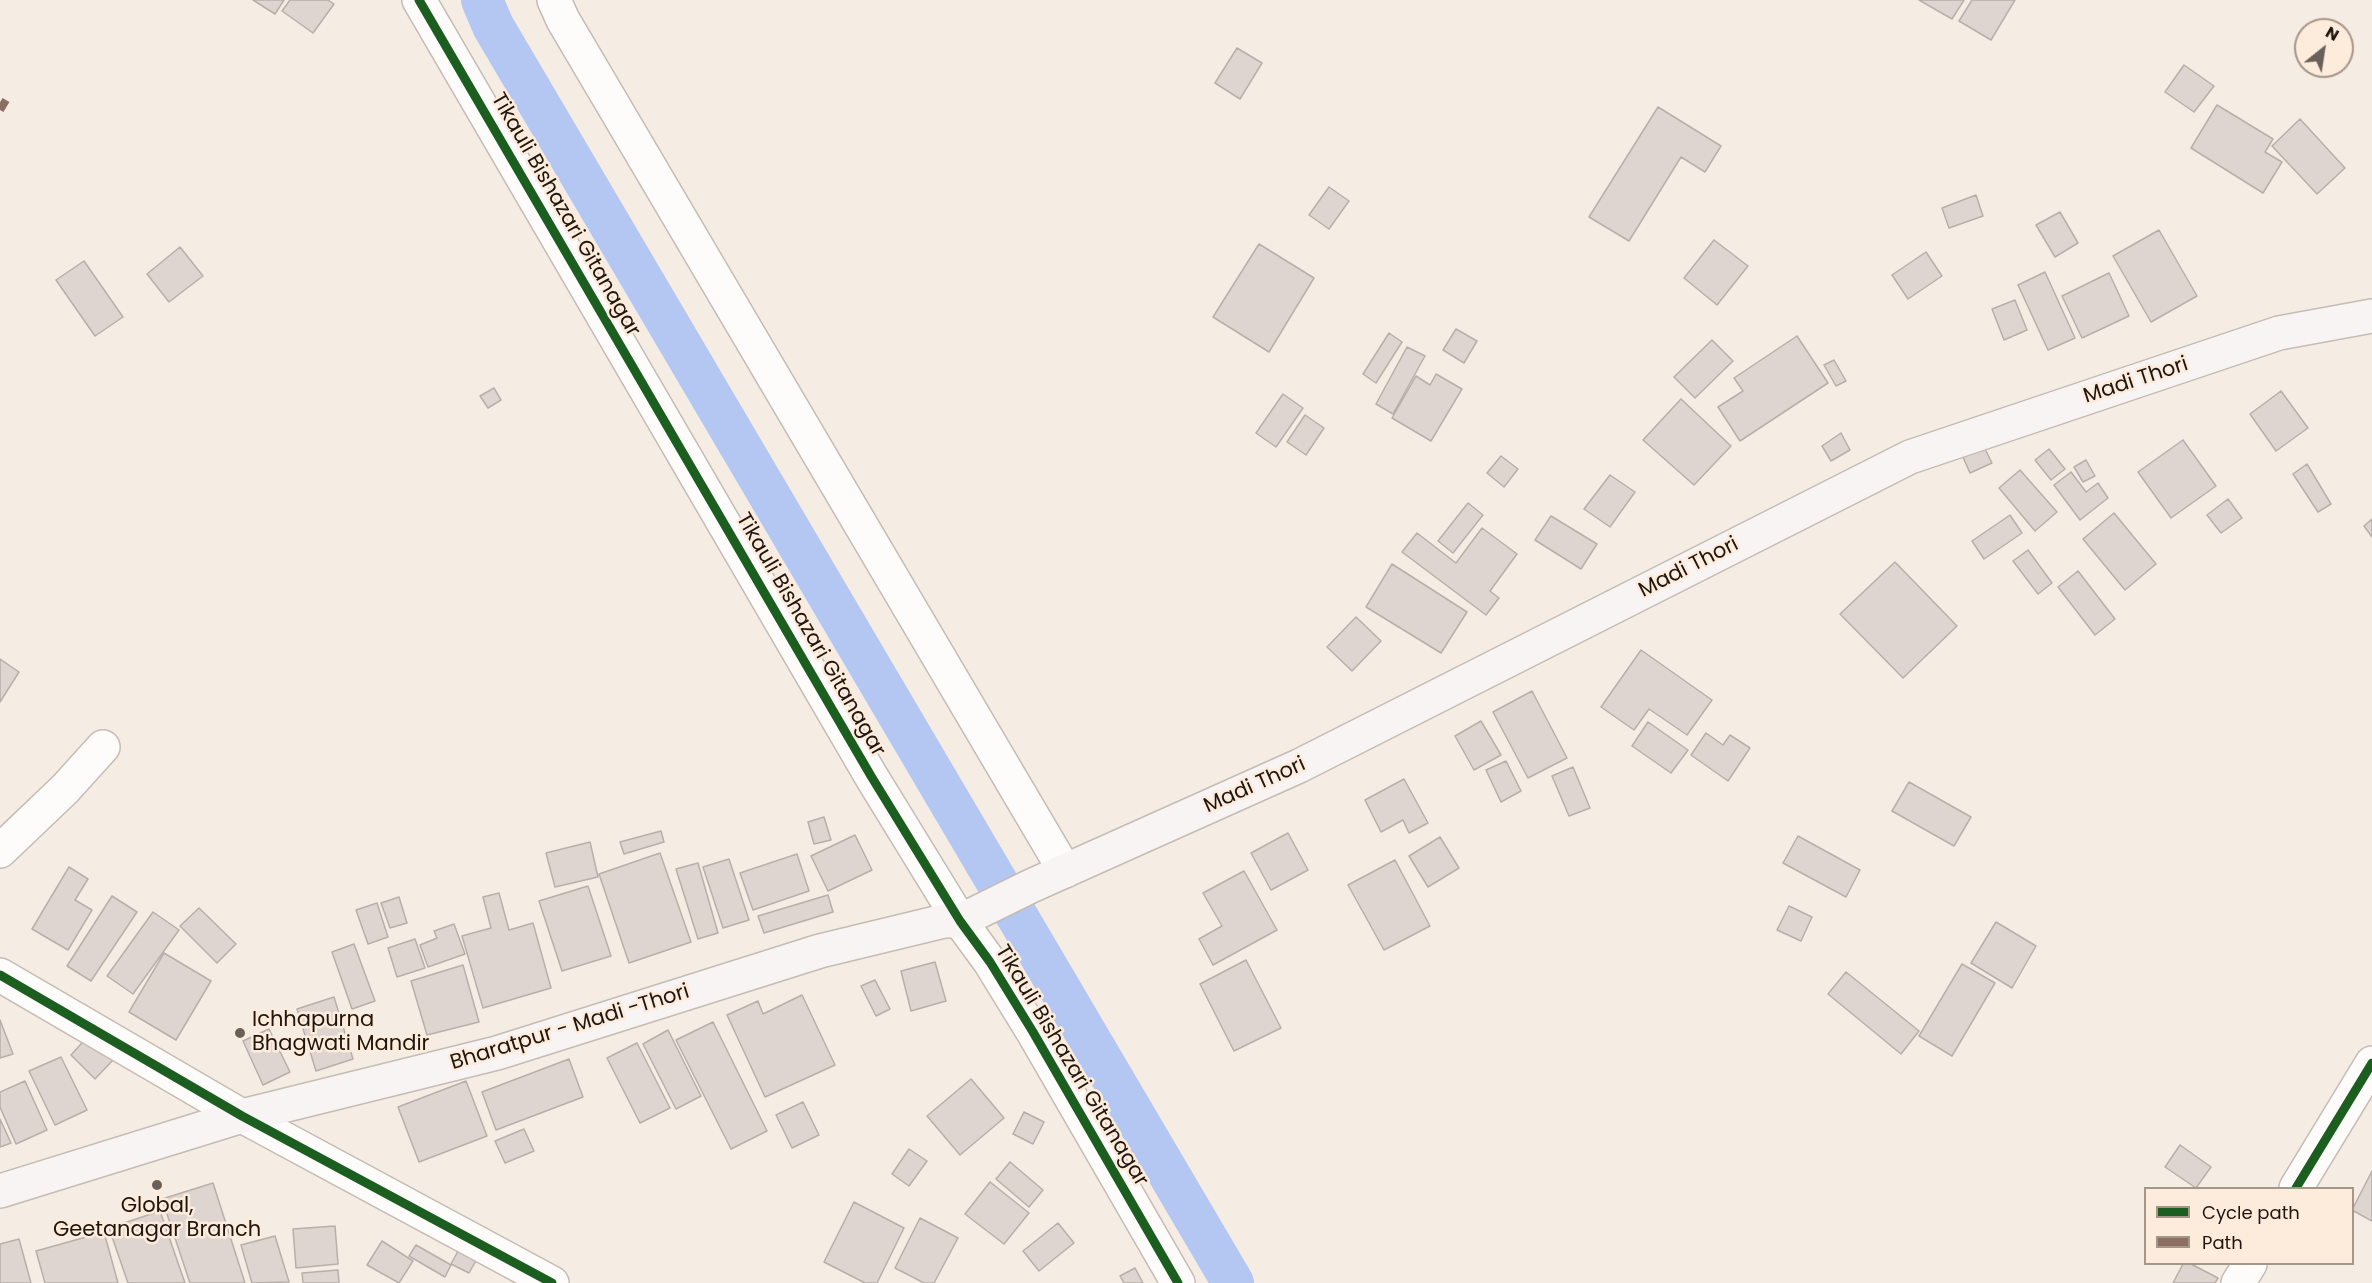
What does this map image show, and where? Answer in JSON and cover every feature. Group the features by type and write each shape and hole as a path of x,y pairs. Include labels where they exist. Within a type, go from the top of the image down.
{"main road":[{"name":"Madi Thori","path":"964,919 1031,886 1299,766 1910,456 2279,333 2372,316"},
{"name":"Bharatpur - Madi -Thori","path":"0,1191 242,1116 497,1053 820,951 944,921 964,919"}],"street":[{"name":"Tikauli Bishazari Gitanagar","path":"419,0 871,776 964,919 1033,1032 1178,1283"},
{"path":"554,0 563,20 1065,871"},
{"path":"0,851 104,747"},
{"path":"0,975 514,1275 552,1283"},
{"path":"2297,1187 2372,1063"},
{"path":"2238,1283 2249,1265"}],"building":[{"path":"253,0 284,0 275,14"},
{"path":"290,0 328,0 334,4 313,33 282,11"},
{"path":"1919,0 1964,0 1952,19"},
{"path":"1972,0 2015,0 1991,40 1959,21"},
{"path":"1237,48 1262,63 1240,99 1215,83"},
{"path":"2184,65 2214,86 2194,112 2165,92"},
{"path":"2217,105 2273,139 2265,152 2282,162 2263,193 2191,148"},
{"path":"1658,107 1721,146 1705,172 1681,157 1629,241 1589,217"},
{"path":"2300,119 2345,168 2317,194 2272,146"},
{"path":"1329,187 1349,201 1329,229 1309,215"},
{"path":"1976,195 1983,216 1949,228 1942,208"},
{"path":"2060,212 2078,243 2055,257 2036,225"},
{"path":"2159,230 2197,296 2151,322 2113,256"},
{"path":"1714,240 1748,266 1717,305 1684,278"},
{"path":"1259,244 1314,278 1269,352 1213,317"},
{"path":"180,247 203,276 169,302 147,274"},
{"path":"1926,252 1942,276 1908,299 1892,275"},
{"path":"84,261 123,317 95,336 56,280"},
{"path":"2045,272 2075,338 2048,350 2018,285"},
{"path":"2109,273 2129,316 2082,338 2062,296"},
{"path":"2015,300 2027,330 2004,340 1992,309"},
{"path":"1456,329 1477,341 1464,363 1443,350"},
{"path":"1389,333 1402,342 1376,383 1363,374"},
{"path":"1797,336 1828,383 1740,441 1718,407 1743,391 1734,378"},
{"path":"1712,340 1733,361 1695,398 1674,377"},
{"path":"1407,347 1425,356 1393,414 1376,404"},
{"path":"1834,360 1846,381 1836,386 1824,365"},
{"path":"1436,374 1462,389 1431,441 1392,418 1416,376 1430,385"},
{"path":"494,388 501,400 488,408 480,396"},
{"path":"2281,391 2308,428 2276,451 2250,414"},
{"path":"1283,394 1303,408 1276,447 1256,433"},
{"path":"1681,399 1731,446 1694,485 1643,440"},
{"path":"1305,415 1324,428 1306,455 1287,442"},
{"path":"1841,433 1850,450 1831,461 1822,446"},
{"path":"2183,440 2216,486 2171,518 2138,472"},
{"path":"1983,445 1992,463 1970,473 1962,455"},
{"path":"2049,449 2065,469 2051,480 2035,460"},
{"path":"1501,456 1518,469 1504,487 1487,473"},
{"path":"2086,460 2095,476 2083,482 2074,467"},
{"path":"2307,464 2331,504 2318,512 2293,474"},
{"path":"2020,470 2057,512 2035,531 1999,488"},
{"path":"2071,472 2086,492 2098,483 2108,498 2080,520 2054,485"},
{"path":"1610,475 1635,492 1610,527 1584,509"},
{"path":"2228,499 2242,518 2221,533 2207,515"},
{"path":"1468,503 1483,515 1453,553 1438,541"},
{"path":"2114,513 2156,564 2125,590 2083,539"},
{"path":"2010,515 2022,533 1984,559 1972,541"},
{"path":"1551,516 1597,544 1581,569 1535,540"},
{"path":"2372,519 2372,537 2364,526"},
{"path":"1482,528 1517,554 1490,591 1499,598 1486,615 1402,552 1417,533 1456,563"},
{"path":"2028,550 2052,583 2038,594 2013,561"},
{"path":"1895,562 1957,626 1903,678 1840,614"},
{"path":"1392,564 1467,612 1441,653 1366,607"},
{"path":"2078,571 2115,619 2095,635 2058,587"},
{"path":"1356,617 1381,641 1352,671 1327,647"},
{"path":"1641,650 1712,700 1687,735 1649,709 1634,730 1601,707"},
{"path":"0,659 19,672 0,702"},
{"path":"1532,691 1567,758 1528,778 1493,712"},
{"path":"1481,721 1501,755 1474,770 1455,736"},
{"path":"1648,722 1688,750 1671,773 1632,746"},
{"path":"1706,733 1723,745 1730,735 1750,748 1728,781 1691,755"},
{"path":"1506,761 1521,791 1501,802 1486,770"},
{"path":"1573,767 1590,808 1569,816 1552,776"},
{"path":"1404,779 1428,823 1409,833 1403,820 1381,832 1365,800"},
{"path":"1909,782 1971,817 1954,846 1892,811"},
{"path":"824,817 831,840 814,844 808,822"},
{"path":"661,831 664,842 624,854 620,842"},
{"path":"1288,833 1308,870 1271,890 1251,853"},
{"path":"855,835 872,870 828,891 811,856"},
{"path":"1798,836 1860,870 1846,897 1783,863"},
{"path":"1440,837 1459,868 1428,887 1409,856"},
{"path":"590,842 598,877 555,887 546,853"},
{"path":"660,853 691,942 629,963 599,874"},
{"path":"797,854 809,891 753,910 740,873"},
{"path":"729,859 749,920 723,928 703,867"},
{"path":"1395,860 1430,926 1384,950 1348,885"},
{"path":"698,863 718,933 698,939 676,869"},
{"path":"69,867 88,879 75,900 92,910 68,950 32,929"},
{"path":"1244,871 1277,930 1213,965 1199,939 1222,926 1203,893"},
{"path":"588,886 611,956 562,971 539,901"},
{"path":"499,893 509,930 533,923 551,988 483,1008 462,936 491,928 483,897"},
{"path":"828,895 833,912 764,933 758,916"},
{"path":"112,896 137,912 91,981 67,966"},
{"path":"399,897 407,923 390,928 381,903"},
{"path":"377,903 388,937 368,944 356,910"},
{"path":"1789,906 1812,917 1801,941 1777,930"},
{"path":"199,908 236,944 217,963 180,926"},
{"path":"153,912 179,930 133,994 107,976"},
{"path":"1996,922 2036,946 2012,988 1971,963"},
{"path":"454,924 465,954 428,967 420,945 437,938 434,931"},
{"path":"415,939 425,968 397,977 388,948"},
{"path":"354,944 375,1001 352,1009 332,952"},
{"path":"164,953 211,981 176,1040 129,1012"},
{"path":"1246,960 1281,1028 1234,1051 1200,984"},
{"path":"935,962 946,1001 911,1011 901,971"},
{"path":"1962,964 1995,983 1952,1056 1919,1036"},
{"path":"463,965 479,1022 427,1035 411,981"},
{"path":"1846,972 1919,1031 1901,1054 1828,994"},
{"path":"875,980 890,1009 876,1016 861,986"},
{"path":"802,995 835,1065 765,1097 727,1015 758,1001 763,1014"},
{"path":"334,997 353,1059 316,1071 297,1009"},
{"path":"0,1020 13,1054 0,1058"},
{"path":"713,1022 767,1131 731,1149 676,1040"},
{"path":"269,1029 290,1072 263,1085 243,1041"},
{"path":"668,1030 701,1096 676,1109 643,1044"},
{"path":"89,1035 114,1059 95,1079 71,1055"},
{"path":"637,1043 670,1108 640,1123 607,1058"},
{"path":"61,1057 87,1110 55,1125 29,1071"},
{"path":"569,1059 583,1097 496,1130 482,1092"},
{"path":"971,1079 1004,1118 960,1155 927,1116"},
{"path":"25,1081 47,1130 16,1144 0,1107 0,1092"},
{"path":"466,1081 487,1136 419,1162 398,1107"},
{"path":"803,1102 819,1135 792,1148 776,1115"},
{"path":"1024,1112 1044,1122 1033,1144 1013,1134"},
{"path":"0,1119 11,1143 0,1147"},
{"path":"524,1129 534,1151 505,1163 495,1141"},
{"path":"2180,1145 2211,1167 2195,1187 2165,1167"},
{"path":"909,1149 927,1161 909,1186 892,1174"},
{"path":"1010,1162 1043,1190 1029,1207 996,1179"},
{"path":"2372,1171 2372,1221 2354,1211 2354,1206"},
{"path":"990,1182 1029,1213 1004,1244 965,1214"},
{"path":"213,1183 245,1283 190,1283 162,1199"},
{"path":"854,1202 904,1228 877,1283 865,1283 824,1262"},
{"path":"160,1211 185,1283 128,1283 109,1228"},
{"path":"920,1218 958,1238 934,1283 924,1283 895,1268"},
{"path":"1058,1223 1074,1243 1039,1271 1023,1251"},
{"path":"335,1226 338,1264 296,1268 293,1229"},
{"path":"104,1232 118,1283 45,1283 36,1251"},
{"path":"275,1236 289,1282 252,1283 241,1245"},
{"path":"19,1239 31,1283 0,1283 0,1244"},
{"path":"382,1241 413,1261 399,1283 367,1265"},
{"path":"463,1242 481,1252 469,1273 451,1264"},
{"path":"416,1245 451,1265 445,1277 409,1256"},
{"path":"2182,1265 2193,1265 2218,1278 2215,1283 2173,1283"},
{"path":"1135,1268 1143,1283 1124,1283 1120,1276"},
{"path":"338,1270 339,1283 303,1283 302,1273"}],"waterway":[{"path":"482,0 493,26 1233,1283"}],"marked path":[{"path":"0,110 6,100"}],"cycle path":[{"path":"419,0 871,776 960,921 990,962 1033,1032 1178,1283"},
{"path":"0,975 242,1116 552,1283"},
{"path":"2297,1187 2372,1063"}],"place":[{"name":"Ichhapurna Bhagwati Mandir","path":"240,1033"},
{"name":"Global, Geetanagar Branch","path":"157,1185"}]}
